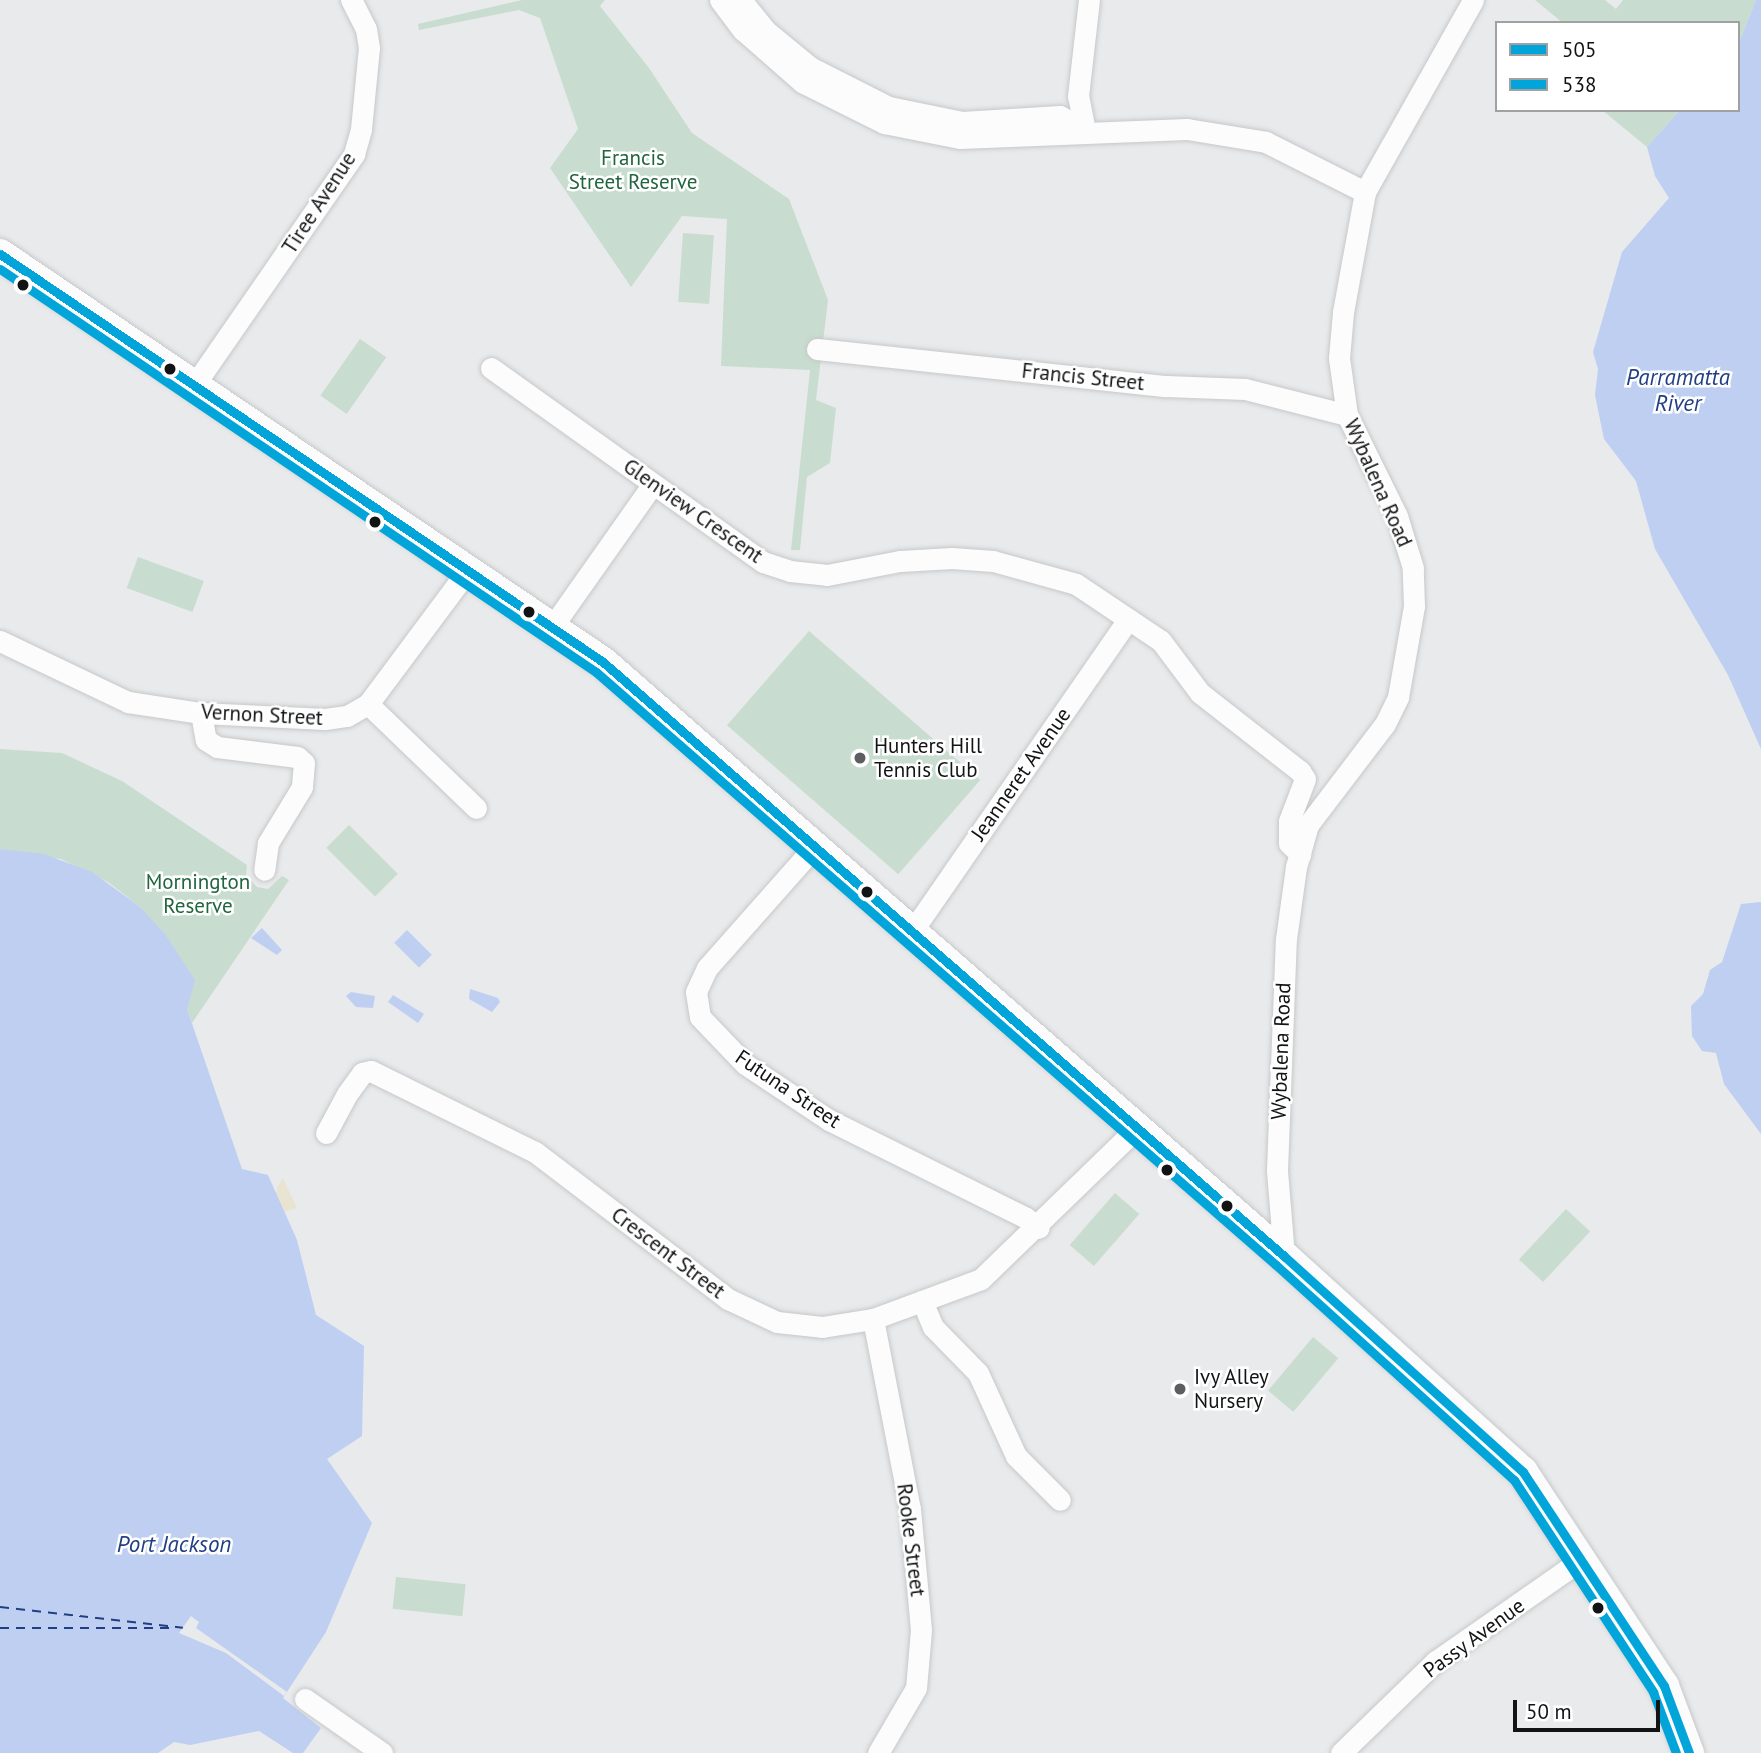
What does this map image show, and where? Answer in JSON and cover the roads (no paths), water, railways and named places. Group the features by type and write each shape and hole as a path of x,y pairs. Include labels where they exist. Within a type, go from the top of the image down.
{"street":[{"name":"Tiree Avenue","path":"195,384 354,153 361,129 369,48 366,29 351,0"},
{"path":"720,0 743,30 802,82 884,123 960,138 1187,128 1266,142 1365,192"},
{"path":"741,0 766,32 810,67 889,107 962,122 1060,116 1085,131"},
{"path":"1085,131 1078,96 1089,0"},
{"name":"Wybalena Road","path":"1284,1256 1276,1170 1286,939 1300,854 1308,825 1385,724 1394,706 1407,663 1414,606 1413,568 1397,516 1347,415 1339,358 1365,192 1473,0"},
{"path":"0,254 552,627 650,701 913,930 1135,1130 1284,1256 1524,1472 1664,1686 1689,1753"},
{"name":"Francis Street","path":"817,349 1166,386 1245,389 1347,415"},
{"name":"Glenview Crescent","path":"491,368 763,562 790,571 827,575 900,561 993,561 1076,584 1161,641 1200,692 1300,771 1305,779 1289,821 1289,843 1300,854"},
{"path":"552,627 653,484"},
{"path":"468,570 368,704 476,808"},
{"name":"Jeanneret Avenue","path":"913,930 1128,619"},
{"name":"Vernon Street","path":"0,641 128,702 201,713 325,719 347,716 368,704"},
{"path":"201,713 206,740 217,747 297,757 304,763 302,787 268,843 264,870"},
{"name":"Futuna Street","path":"815,846 707,968 696,992 700,1017 745,1064 829,1120 1026,1217 1039,1228"},
{"name":"Crescent Street","path":"326,1133 362,1073 371,1071 536,1152 728,1298 777,1322 822,1327 873,1319 981,1279 1039,1228 1135,1130"},
{"path":"922,1301 933,1328 978,1373 1016,1455 1060,1500"},
{"name":"Rooke Street","path":"873,1319 910,1509 921,1630 916,1688 878,1753"},
{"name":"Passy Avenue","path":"1342,1753 1436,1661 1582,1559"},
{"path":"305,1699 382,1753"}],"water":[{"name":"Parramatta River","path":"1756,0 1761,0 1761,749 1728,675 1655,549 1636,481 1604,439 1595,395 1598,369 1593,352 1622,252 1669,198 1655,176 1647,147 1678,112 1740,112 1740,40"},
{"name":"Port Jackson","path":"0,849 44,854 92,872 139,906 165,934 195,980 187,1009 242,1169 268,1175 297,1240 316,1315 364,1346 362,1436 327,1459 372,1523 326,1632 283,1698 321,1728 303,1753 293,1753 259,1731 190,1745 174,1742 158,1753 0,1753"},
{"path":"1761,902 1761,1134 1724,1084 1716,1053 1702,1051 1692,1036 1691,1006 1703,994 1710,970 1722,962 1741,904"},
{"path":"262,928 282,950 277,955 251,938"},
{"path":"407,930 432,955 419,967 394,943"},
{"path":"470,989 498,998 500,1002 492,1012 469,999"},
{"path":"351,992 375,996 373,1008 356,1007 346,996"},
{"path":"393,995 424,1014 418,1023 388,1002"}],"place":[{"name":"Hunters Hill Tennis Club","path":"860,758"},
{"name":"Ivy Alley Nursery","path":"1180,1389"}],"park label":[{"name":"Francis Street Reserve","path":"633,170"},
{"name":"Mornington Reserve","path":"198,894"}]}
